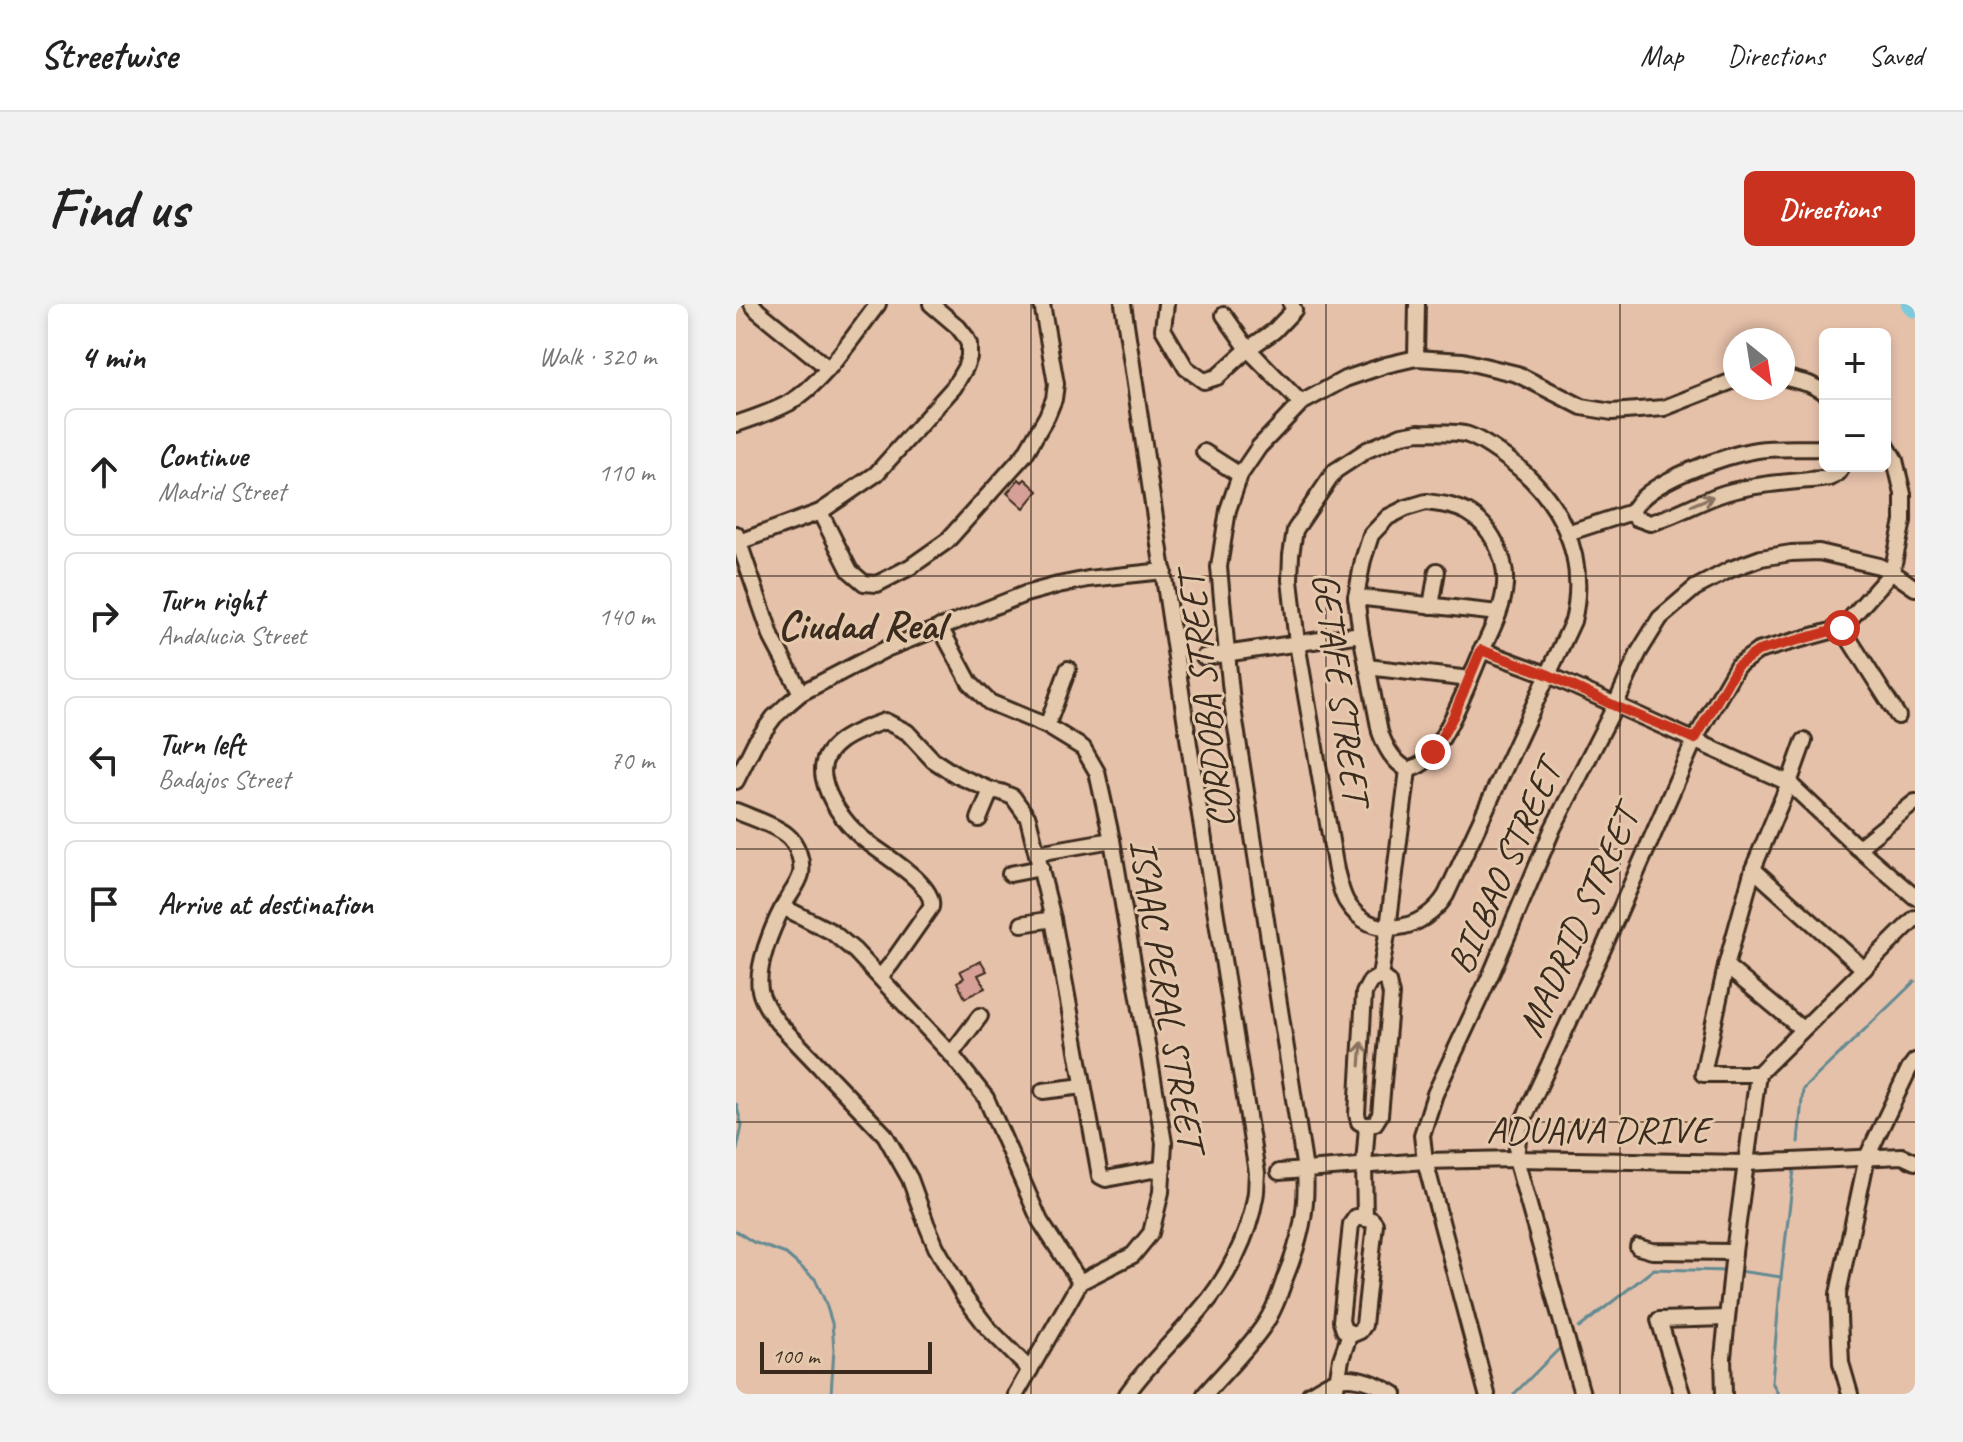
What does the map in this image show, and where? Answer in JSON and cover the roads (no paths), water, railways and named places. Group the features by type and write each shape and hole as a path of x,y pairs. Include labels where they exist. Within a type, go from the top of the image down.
{"street":[{"path":"752,304 828,368"},
{"path":"736,424 791,402 809,388 878,304"},
{"path":"801,693 772,638 737,538 820,512 876,474 954,387 969,357 969,344 958,327 931,304"},
{"path":"820,512 850,571 864,583 877,584 910,567 947,541 1025,454 1054,399 1056,384 1042,304"},
{"path":"1123,304 1257,1173 1248,1224 1222,1280 1203,1308 1127,1394"},
{"path":"1166,304 1163,329 1186,368 1204,381 1217,377 1274,331 1294,310 1291,304"},
{"path":"1416,358 1417,304"},
{"path":"1224,315 1248,349 1301,403"},
{"name":"CORDOBA STREET","path":"1205,1394 1261,1330 1273,1311 1294,1256 1307,1195 1227,653 1219,567 1228,510 1240,475 1259,447 1301,403 1345,379 1416,358 1463,361 1517,374 1582,407 1612,412 1664,408 1723,385"},
{"path":"1795,380 1819,389"},
{"name":"GETAFE STREET","path":"1419,432 1467,434 1498,452 1525,471 1544,491 1567,533 1578,576 1578,601 1573,621 1446,895 1438,908 1412,925 1388,928 1371,924 1356,914 1347,902 1336,870 1297,643 1290,580 1295,530 1335,471 1367,450 1402,435 1419,432"},
{"path":"1567,533 1632,512 1647,493 1688,471 1721,459 1758,450 1819,448"},
{"path":"1204,452 1240,475"},
{"path":"1891,453 1909,522 1892,572 1842,628 1898,716"},
{"path":"1632,512 1636,518 1650,523 1729,492 1830,478 1839,472"},
{"path":"1426,502 1447,504 1469,513 1485,526 1499,549 1505,586 1498,613 1453,717 1425,762 1408,770 1384,746 1356,597 1371,535 1388,517 1426,502"},
{"name":"BILBAO STREET","path":"1487,1394 1425,1161 1422,1135 1435,1094 1492,972 1553,828 1639,652 1660,618 1695,588 1731,569 1761,558 1819,552 1879,566 1915,588"},
{"path":"736,781 755,743 774,717 801,693 886,649 1025,594 1088,579 1164,571"},
{"path":"1431,606 1437,571"},
{"path":"1356,597 1498,613"},
{"name":"ISAAC PERAL STREET","path":"940,627 970,683 989,702 1047,726 1083,748 1097,772 1112,840 1164,1143 1163,1168 1151,1233 1133,1255 1080,1282"},
{"name":"MADRID STREET","path":"1582,1394 1516,1159 1519,1129 1603,949 1695,739 1737,666 1758,651 1842,628"},
{"path":"1204,657 1361,634"},
{"path":"1481,650 1549,675 1789,783 1915,897"},
{"path":"1367,667 1470,679"},
{"path":"1047,726 1068,669"},
{"path":"880,977 933,901 925,886 858,834 827,791 822,773 824,759 836,744 859,730 885,721 907,732 933,760 951,772 1013,797 1028,818 1053,919 1100,1176 1106,1179 1163,1168"},
{"path":"1758,1074 1703,1074 1726,966 1753,869 1804,741"},
{"path":"1380,976 1388,982 1391,995 1380,1115 1375,1123 1367,1126 1359,1122 1357,1114 1364,993 1370,982 1380,976 1408,770"},
{"path":"979,819 991,790"},
{"path":"1858,848 1915,802"},
{"path":"736,811 789,836 799,854 799,879 766,946 762,965 760,991 768,1009 885,1135 910,1179 936,1247 965,1298 988,1328 1030,1370"},
{"path":"1010,874 1039,860 1112,840"},
{"path":"1753,869 1864,969"},
{"path":"783,907 832,932 855,951 951,1054 986,1098 1040,1221 1080,1282 1016,1394"},
{"path":"1724,1394 1723,1357 1734,1252 1758,1074 1915,918"},
{"path":"1022,924 1053,919"},
{"path":"1726,966 1802,1029"},
{"path":"951,1054 980,1016"},
{"path":"1850,1394 1841,1363 1838,1294 1867,1157 1915,1061"},
{"path":"1043,1091 1083,1086"},
{"path":"1365,1218 1367,1126"},
{"name":"ADUANA DRIVE","path":"1279,1172 1425,1161 1516,1159 1746,1163 1902,1156 1915,1162"},
{"path":"1356,1217 1365,1218 1375,1224 1364,1325 1360,1331 1350,1333 1344,1330 1341,1321 1351,1224 1356,1217"},
{"path":"1638,1247 1652,1251 1734,1252"},
{"path":"1682,1394 1659,1320 1727,1318"},
{"path":"1336,1387 1350,1333"},
{"path":"1310,1394 1355,1379 1394,1394"}],"waterway":[{"path":"1911,304 1915,308"},
{"path":"1798,1142 1803,1089 1915,981"},
{"path":"736,1104 742,1126 736,1154"},
{"path":"1778,1394 1772,1382 1794,1170"},
{"path":"736,1231 753,1242 786,1254 815,1279 832,1323 831,1394"},
{"path":"1579,1328 1654,1269 1727,1271"},
{"path":"1739,1271 1781,1277"},
{"path":"1514,1394 1561,1347"}],"district":[{"name":"Ciudad Real","path":"861,625"}]}
